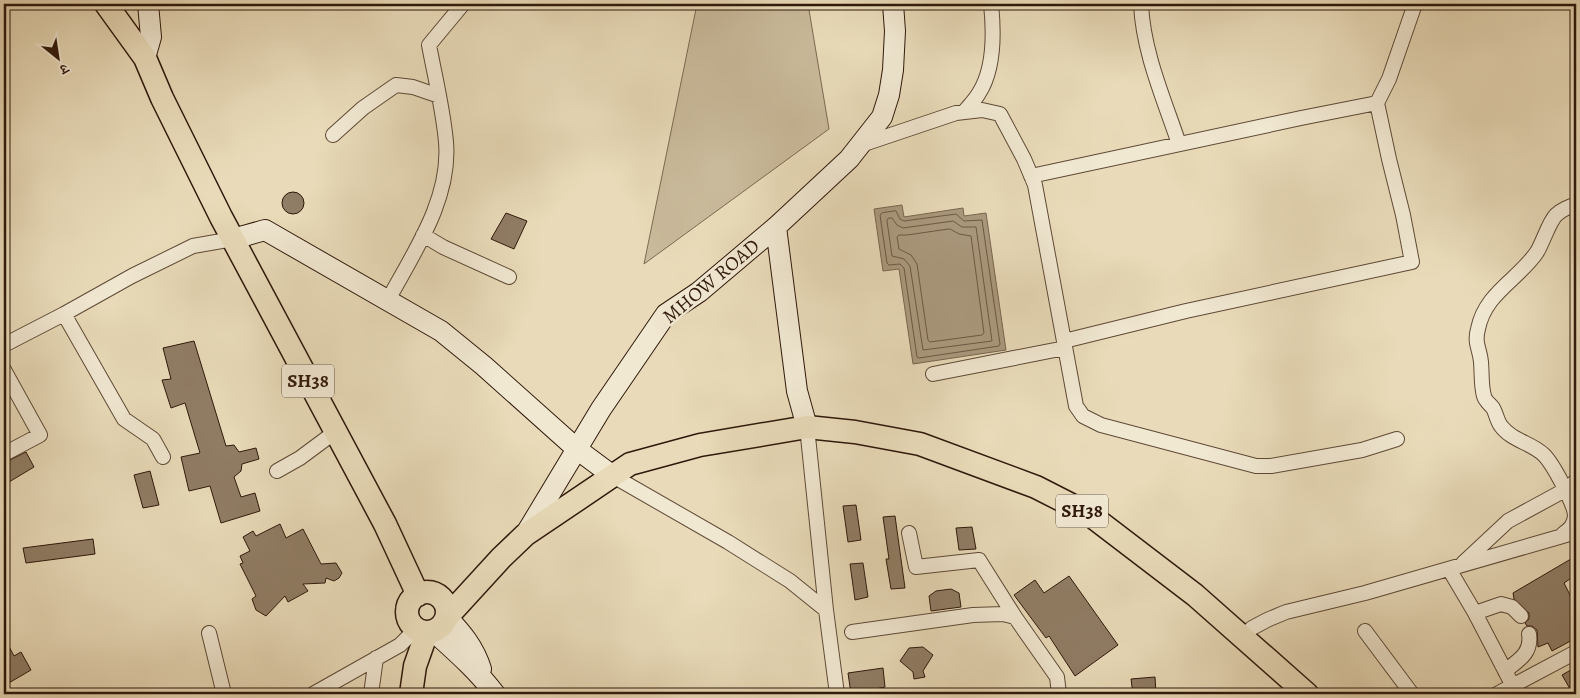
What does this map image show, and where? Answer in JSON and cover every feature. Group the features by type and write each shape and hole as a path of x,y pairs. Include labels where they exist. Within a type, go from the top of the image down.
{"main road":[{"name":"SH38","path":"106,4 145,58 162,98 233,238 385,524 426,594 443,600 446,605 431,627"},
{"name":"SH38","path":"431,627 525,535 630,464 700,445 807,428 856,432 920,444 1036,487 1089,514 1195,595 1307,694"},
{"name":"SH38","path":"426,594 485,576"},
{"path":"411,694 415,666 431,627 411,624 407,612 409,605 426,594"}],"street":[{"path":"145,58 150,37 148,4"},
{"path":"388,300 423,235 439,197 445,170 446,144 429,44 463,4"},
{"name":"MHOW ROAD","path":"525,535 602,409 666,314 699,292 776,227 849,159 882,117 889,95 893,70 895,31 893,4"},
{"path":"964,112 979,94 991,61 993,44 991,4"},
{"path":"1141,4 1142,23 1151,58 1179,144"},
{"path":"933,374 1064,345 1196,309 1412,262 1404,215 1377,104 1389,80 1415,4"},
{"path":"333,135 362,108 396,86 413,87 439,96"},
{"path":"1031,176 1300,118 1377,104"},
{"path":"865,139 956,113 982,110 1000,114 1024,158 1038,201 1076,406 1083,416 1102,425 1135,435 1256,466 1271,466 1362,450 1397,438"},
{"path":"1242,638 1252,628 1286,612 1365,593 1570,533 1575,514 1554,470 1544,455 1513,437 1500,425 1493,408 1484,398 1481,360 1476,344 1478,328 1484,309 1493,296 1537,252 1555,215 1574,205"},
{"path":"776,227 797,391 807,428 826,610 837,694"},
{"path":"4,345 132,276 193,246 265,230 441,331 484,366 578,450 613,476 728,542 782,576 826,610"},
{"path":"423,235 443,247 509,277"},
{"path":"64,314 124,419 153,439 163,457"},
{"path":"4,370 40,434 4,454"},
{"path":"277,471 300,458 335,432"},
{"path":"1455,567 1508,520 1565,490 1576,480"},
{"path":"909,533 916,567 979,560 1015,617 1057,677 1059,694"},
{"path":"1455,567 1475,613 1512,686"},
{"path":"1475,613 1501,604 1512,607 1521,616"},
{"path":"852,632 973,615 1003,614 1015,617"},
{"path":"312,694 431,627 465,637 490,687"},
{"path":"1366,631 1412,694"},
{"path":"209,633 224,694"},
{"path":"1505,671 1519,661 1527,652 1530,643 1529,634"},
{"path":"1497,694 1576,652"},
{"path":"371,694 376,658"}],"shaded area":[{"path":"697,4 808,4 829,129 644,264"}],"water":[{"path":"902,205 904,217 963,208 964,216 986,213 1006,350 913,364 899,269 883,271 874,209"}],"building":[{"path":"293,192 301,195 304,203 301,211 293,214 285,211 282,203 285,195"},
{"path":"506,213 527,221 514,249 491,239"},
{"path":"194,341 226,446 234,445 239,452 256,448 259,459 242,464 241,471 234,477 241,497 255,493 260,511 221,523 210,486 189,491 181,457 200,453 185,403 171,408 162,380 171,379 163,348"},
{"path":"26,452 34,467 4,485 4,463"},
{"path":"150,471 159,505 143,508 134,475"},
{"path":"856,505 861,540 848,542 843,506"},
{"path":"895,516 905,588 891,589 886,559 889,559 883,517"},
{"path":"280,524 286,538 303,529 321,564 336,563 342,573 334,581 326,578 325,583 303,584 308,591 288,602 285,596 266,616 256,610 252,599 256,596 240,564 243,563 240,556 250,551 243,537 253,531 256,536"},
{"path":"972,527 976,549 959,550 956,528"},
{"path":"93,539 95,554 26,563 23,548"},
{"path":"1576,556 1576,575 1564,583 1576,607 1576,638 1552,651 1548,643 1538,647 1537,630 1532,626 1527,626 1525,623 1529,619 1529,613 1514,599 1513,593"},
{"path":"863,563 868,597 855,600 850,564"},
{"path":"1069,576 1118,645 1075,676 1049,636 1046,638 1014,595 1035,580 1044,593"},
{"path":"951,589 959,593 961,607 931,611 929,596 936,591"},
{"path":"4,637 14,656 21,652 31,670 7,684 4,678"},
{"path":"923,647 933,655 923,671 925,677 914,679 913,672 900,661 909,648"},
{"path":"1576,667 1576,694 1573,694 1562,675"},
{"path":"883,668 885,687 851,694 848,673"},
{"path":"1155,677 1156,694 1133,694 1131,679"}]}
